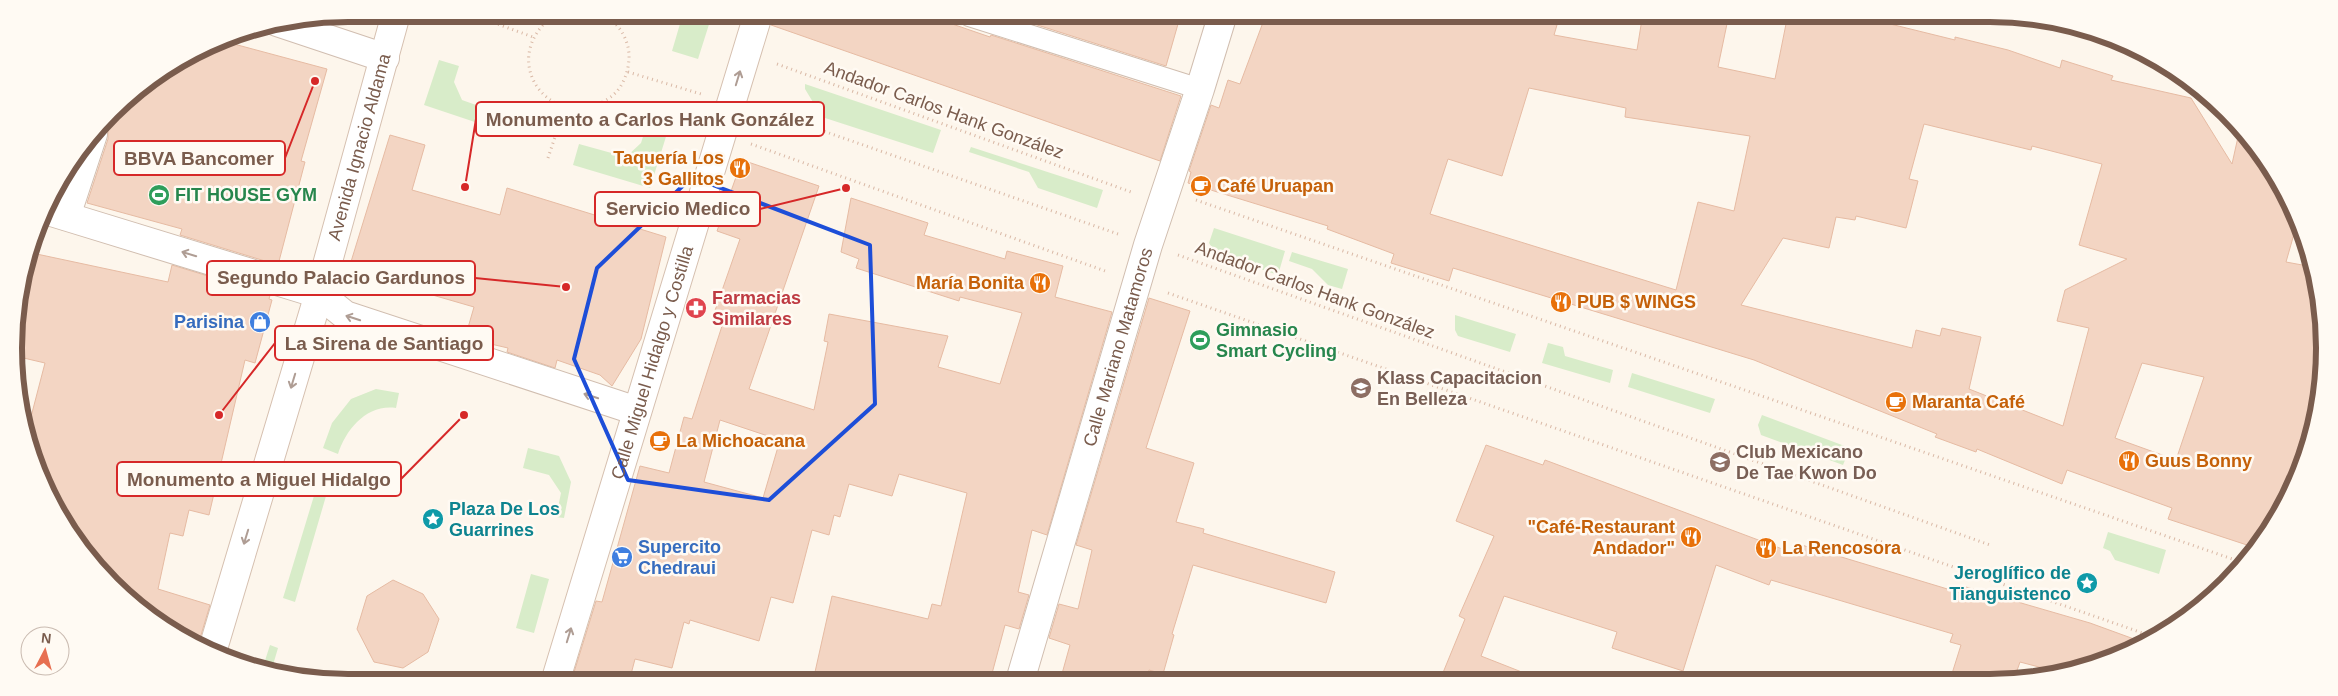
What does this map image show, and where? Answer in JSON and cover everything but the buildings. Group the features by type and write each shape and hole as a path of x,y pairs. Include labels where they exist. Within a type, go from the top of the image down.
{"street":[{"name":"Avenida Ignacio Aldama","path":"214,645 319,294 394,22"},
{"name":"Calle Miguel Hidalgo y Costilla","path":"557,674 756,22"},
{"name":"Calle Mariano Matamoros","path":"1022,674 1148,245 1220,22"},
{"path":"293,27 385,58"},
{"path":"78,165 56,213 319,294 345,315 637,411"}],"lane":[{"path":"988,22 1200,89"}],"path":[{"path":"492,22 533,37"},
{"path":"544,22 533,37 528,54 533,79 537,87 550,99 565,107 581,109 596,106 610,98 621,86 628,72 630,56 627,40 618,26 613,22"},
{"name":"Andador Carlos Hank González","path":"746,52 1163,196 2237,561"},
{"name":"Andador Carlos Hank González","path":"628,72 712,97 732,99 1990,545"},
{"path":"548,158 565,107"},
{"path":"721,133 1137,282 2145,634"}],"highlighted area":[{"path":"692,177 870,245 875,404 769,500 628,480 574,359 597,268"}],"green space":[{"path":"681,22 710,22 698,59 672,51"},
{"path":"329,23 327,28 314,24"},
{"path":"439,60 459,66 454,82 462,100 516,119 511,134 424,105"},
{"path":"805,84 941,130 933,153 822,117 805,89"},
{"path":"648,121 669,127 650,188 573,165 579,144 626,157 641,143"},
{"path":"971,147 1103,190 1097,208 1038,188 1029,172 969,152"},
{"path":"1214,228 1285,251 1278,275 1216,254 1209,243"},
{"path":"1292,252 1348,269 1342,289 1328,285 1312,269 1289,261"},
{"path":"1455,315 1516,334 1510,352 1458,336 1455,330"},
{"path":"1548,343 1563,347 1565,356 1613,370 1610,383 1542,363"},
{"path":"1632,373 1715,399 1710,413 1628,387"},
{"path":"376,389 399,393 396,408 376,410 359,420 346,436 338,454 323,448 332,423 351,399"},
{"path":"1762,415 1850,448 1843,465 1761,435 1758,425"},
{"path":"528,448 559,456 571,482 564,518 556,517 561,493 549,475 523,468"},
{"path":"320,476 331,479 295,602 283,598"},
{"path":"2108,532 2166,550 2159,574 2115,560 2110,551 2103,548"},
{"path":"531,574 549,579 534,633 516,628"},
{"path":"270,645 278,648 273,664 265,662"}],"place":[{"name":"BBVA Bancomer","path":"315,81"},
{"name":"Taquería Los 3 Gallitos","path":"740,168"},
{"name":"Café Uruapan","path":"1201,186"},
{"name":"Monumento a Carlos Hank González","path":"465,187"},
{"name":"Servicio Medico","path":"846,188"},
{"name":"FIT HOUSE GYM","path":"159,195"},
{"name":"María Bonita","path":"1040,283"},
{"name":"Segundo Palacio Gardunos","path":"566,287"},
{"name":"PUB $ WINGS","path":"1561,302"},
{"name":"Farmacias Similares","path":"696,308"},
{"name":"Parisina","path":"260,322"},
{"name":"Gimnasio Smart Cycling","path":"1200,340"},
{"name":"Klass Capacitacion En Belleza","path":"1361,388"},
{"name":"Maranta Café","path":"1896,402"},
{"name":"La Sirena de Santiago","path":"219,415"},
{"name":"Monumento a Miguel Hidalgo","path":"464,415"},
{"name":"La Michoacana","path":"660,441"},
{"name":"Guus Bonny","path":"2129,461"},
{"name":"Club Mexicano De Tae Kwon Do","path":"1720,462"},
{"name":"Plaza De Los Guarrines","path":"433,519"},
{"name":"\"Café-Restaurant Andador\"","path":"1691,537"},
{"name":"La Rencosora","path":"1766,548"},
{"name":"Supercito Chedraui","path":"622,557"},
{"name":"Jeroglífico de Tianguistenco","path":"2087,583"}]}
